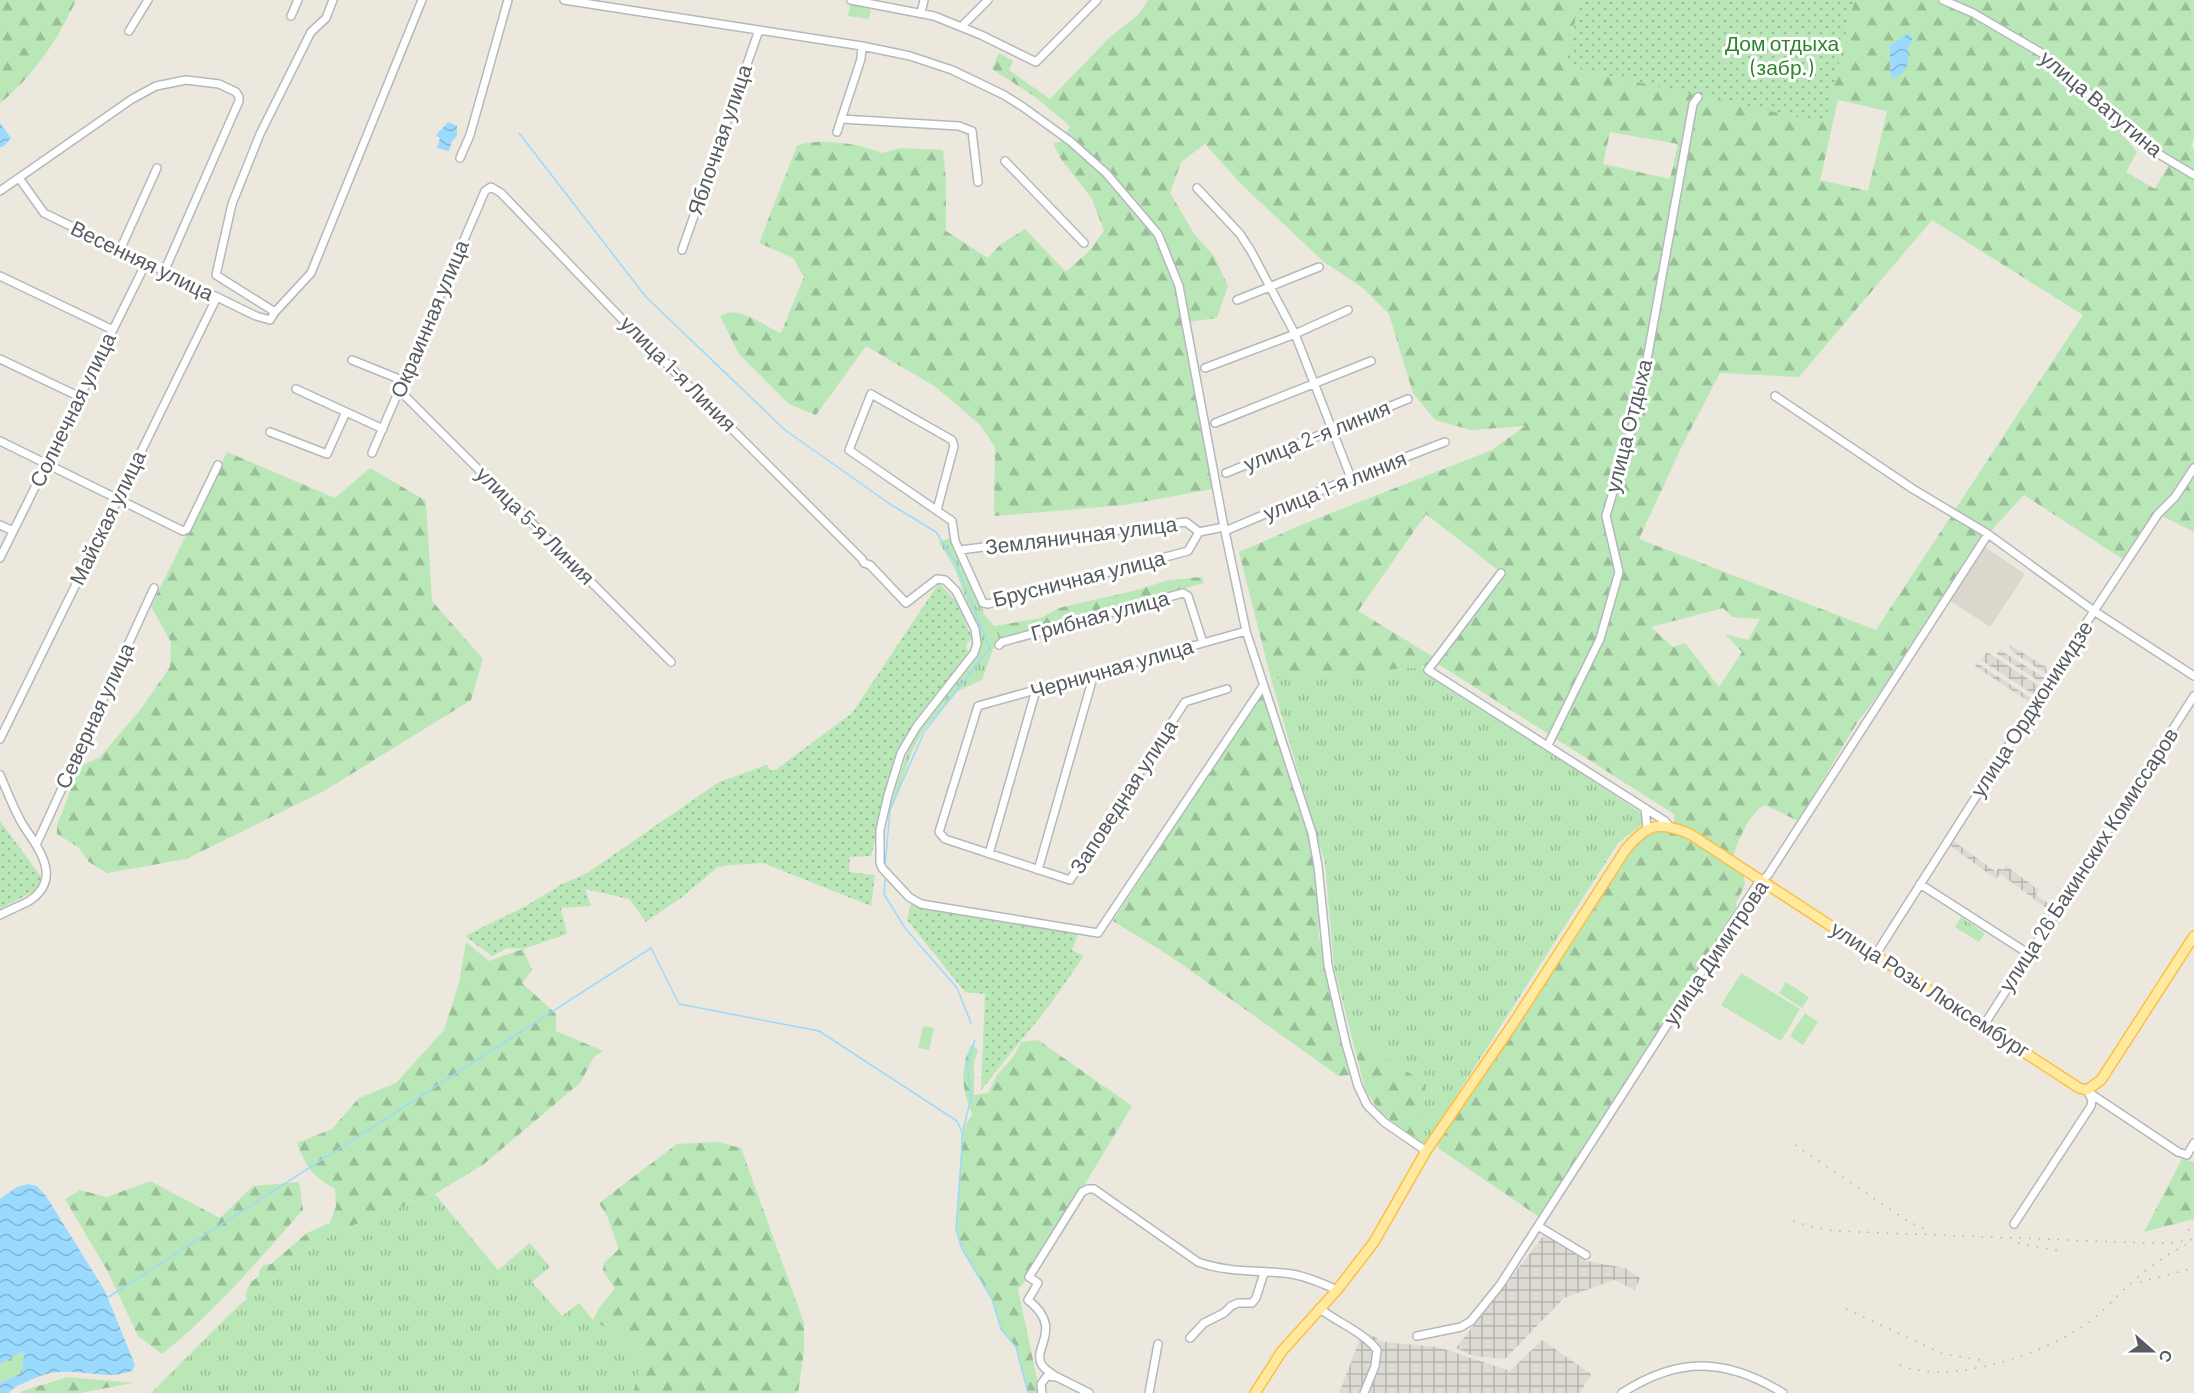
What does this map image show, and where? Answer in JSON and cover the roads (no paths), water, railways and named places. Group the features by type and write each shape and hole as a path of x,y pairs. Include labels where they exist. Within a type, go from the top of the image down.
{"main road":[{"path":"1255,1393 1282,1351 1337,1290 1363,1257 1384,1226 1426,1151 1513,1024 1626,849 1647,828 1656,825 1670,827"},
{"name":"улица Розы Люксембург","path":"1670,827 1690,834 2079,1088 2087,1090"},
{"path":"2087,1090 2101,1080 2194,936"}],"street":[{"path":"129,31 148,0"},
{"path":"291,16 298,0"},
{"path":"333,0 326,18 311,32 260,134 232,204 216,275 275,312 311,273 422,0"},
{"path":"460,158 470,135 508,0"},
{"path":"569,0 862,46 910,56 952,70 1023,107 1070,141 1107,173 1158,234 1179,286 1246,632 1312,833 1318,866 1328,965 1358,1086 1367,1105 1384,1122 1426,1151"},
{"path":"851,0 885,3 962,26 1033,61 1040,59 1097,0"},
{"path":"921,13 924,0"},
{"path":"962,26 988,0"},
{"name":"улица Ватутина","path":"1943,0 1973,13 2045,55 2157,153 2194,176"},
{"name":"Яблочная улица","path":"682,250 759,30"},
{"path":"837,132 861,59 862,46"},
{"path":"0,191 132,99 156,86 186,80 219,84 236,92 239,101 164,272"},
{"name":"улица Отдыха","path":"1548,745 1600,639 1618,572 1606,516 1639,404 1693,104 1698,97"},
{"path":"841,119 959,126 972,131 978,182"},
{"path":"1005,161 1084,243"},
{"path":"120,250 157,168"},
{"name":"Весенняя улица","path":"19,178 44,213 256,316 270,321 275,312"},
{"name":"Окраинная улица","path":"372,453 485,191 491,187"},
{"name":"улица 1-я Линия","path":"491,187 501,192 618,315 906,603 937,579 945,580 956,591 975,630 977,644 974,653 906,742 888,795 880,830 882,868 917,903 977,915 1098,933 1263,686"},
{"path":"1197,188 1240,234 1295,334 1351,478"},
{"name":"Солнечная улица","path":"0,558 146,263"},
{"path":"1237,300 1319,267"},
{"path":"0,276 113,330"},
{"name":"Майская улица","path":"0,739 217,297"},
{"path":"1205,368 1295,334 1348,310"},
{"path":"0,359 80,397"},
{"path":"352,360 404,381"},
{"path":"1215,423 1371,361"},
{"path":"296,389 383,429"},
{"name":"улица 5-я Линия","path":"400,391 670,662"},
{"path":"937,510 954,446 952,440 871,394 849,450 952,521 955,541 960,550"},
{"path":"1775,396 1913,489 1988,534 2094,611 2194,676"},
{"name":"улица 2-я линия","path":"1227,473 1408,399"},
{"path":"270,432 327,454 346,412"},
{"path":"0,441 182,530 186,530 218,465"},
{"name":"улица 1-я линия","path":"1199,532 1225,529 1445,442"},
{"name":"улица Орджоникидзе","path":"1876,954 2094,611 2158,514 2175,497 2194,468"},
{"name":"Земляничная улица","path":"960,550 1186,522 1199,532"},
{"path":"0,525 13,531"},
{"name":"Брусничная улица","path":"960,550 983,603 988,604 1188,551 1199,532"},
{"name":"улица Димитрова","path":"1417,1336 1461,1327 1471,1321 1500,1286 1760,880 1767,875 1783,852 1988,534"},
{"path":"1501,573 1428,670 1548,745 1665,821 1670,827"},
{"name":"Северная улица","path":"36,845 154,588"},
{"name":"Грибная улица","path":"999,645 1002,642 1183,593 1188,596 1203,643"},
{"name":"Черничная улица","path":"978,706 1246,632"},
{"path":"1038,870 1094,674"},
{"name":"Заповедная улица","path":"978,706 939,832 945,839 1070,880 1185,702 1227,689"},
{"path":"989,854 1036,690"},
{"name":"улица 26 Бакинских Комиссаров","path":"1984,1025 2194,696"},
{"path":"0,775 22,823 36,845 46,867 47,877 30,900 0,915"},
{"path":"1645,808 1647,828"},
{"path":"1920,884 2029,954"},
{"path":"2014,1224 2091,1106 2092,1100 2087,1090"},
{"name":"улица Розы Люксембург","path":"2087,1090 2178,1152 2187,1155 2194,1143"},
{"path":"1089,1393 1057,1377 1042,1365 1040,1356 1047,1333 1041,1311 1028,1300 1038,1283 1029,1277 1082,1192 1088,1189 1094,1190 1198,1262 1217,1267 1290,1274 1309,1278 1337,1290"},
{"path":"1539,1226 1586,1255"},
{"path":"1190,1338 1204,1323 1224,1313 1231,1306 1238,1303 1252,1303 1256,1298 1264,1273"},
{"path":"1319,1308 1335,1321 1366,1337 1377,1350 1376,1366 1364,1393"},
{"path":"1149,1393 1158,1344"},
{"path":"1622,1393 1642,1380 1668,1370 1696,1366 1724,1368 1751,1375 1783,1393"},
{"path":"1042,1393 1041,1384 1047,1376 1057,1377"}],"water":[{"path":"1909,33 1913,38 1907,49 1908,64 1901,74 1892,79 1889,46"},
{"path":"448,122 457,126 457,136 452,141 449,151 437,148 440,138 436,135"},
{"path":"0,123 11,138 3,147 0,147"},
{"path":"28,1184 37,1186 46,1196 105,1291 135,1365 132,1371 113,1375 51,1373 19,1385 9,1393 0,1393 0,1383 22,1373 24,1351 0,1364 0,1199 17,1187"}],"waterway":[{"path":"519,133 646,297 785,430 890,504 936,532 955,562 990,648 924,732 890,810 885,866"},
{"path":"885,880 884,894 905,928 957,988 971,1023"},
{"path":"107,1298 651,948 679,1004 819,1031 957,1121 962,1132 962,1149 956,1229 962,1249 992,1299 1001,1329 1016,1347 1028,1393"},
{"path":"963,1130 971,1098 967,1063 975,1040"}],"railway":[{"path":"1795,1145 1909,1222 1929,1230"},
{"path":"1793,1221 1834,1231 2146,1243 2173,1243 2194,1239"},
{"path":"2188,1230 2194,1229"},
{"path":"2018,1243 2059,1251"},
{"path":"1900,1365 1921,1371 1946,1372 1973,1369 2028,1354 2076,1331 2149,1268 2188,1244"},
{"path":"2140,1282 2194,1268"},
{"path":"1846,1309 1943,1354 1986,1361"}],"park label":[{"name":"Дом отдыха (забр.)","path":"1782,56"}]}
